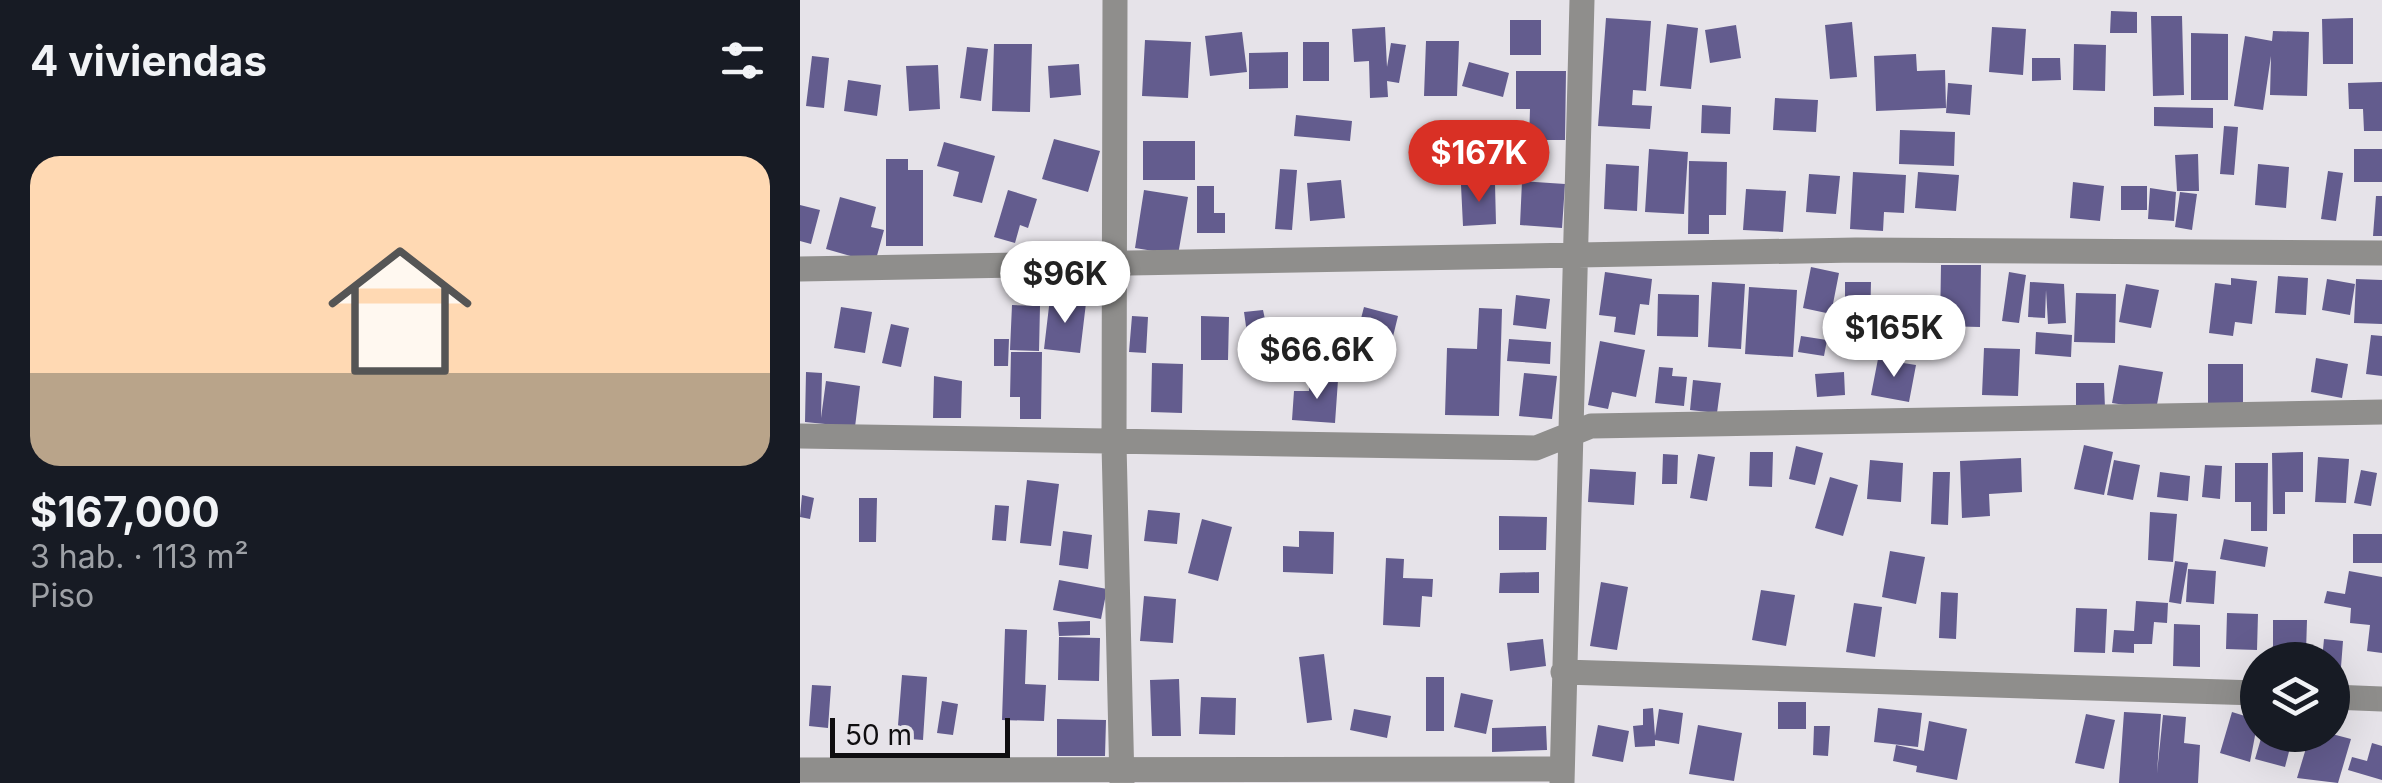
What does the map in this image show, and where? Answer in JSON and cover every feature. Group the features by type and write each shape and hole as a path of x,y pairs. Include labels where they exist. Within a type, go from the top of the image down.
{"street":[{"path":"1116,0 1114,444 1122,776"},
{"path":"800,770 1122,776 1562,776 1582,0"},
{"path":"800,269 1856,250 2382,254"},
{"path":"800,436 1536,448 1592,426 2382,412"},
{"path":"1563,672 2240,692"},
{"path":"2350,698 2382,699"}],"building":[{"path":"2111,11 2137,12 2137,33 2110,33"},
{"path":"2151,16 2182,16 2184,95 2153,96"},
{"path":"1606,18 1651,21 1646,91 1633,90 1632,105 1652,106 1650,129 1598,126"},
{"path":"2353,18 2353,64 2323,64 2322,19"},
{"path":"1510,20 1541,20 1541,55 1510,55"},
{"path":"1852,22 1857,77 1830,79 1825,25"},
{"path":"1667,24 1698,28 1691,89 1660,86"},
{"path":"1736,25 1741,58 1710,63 1705,30"},
{"path":"1385,27 1387,67 1391,43 1406,45 1399,83 1387,81 1388,97 1370,98 1369,61 1354,62 1352,29"},
{"path":"1992,27 2026,29 2023,75 1989,72"},
{"path":"2273,31 2309,32 2307,96 2270,95 2271,56 2263,110 2234,106 2245,36 2272,41"},
{"path":"1242,32 1247,72 1210,76 1205,36"},
{"path":"2191,33 2228,34 2228,100 2191,100"},
{"path":"1145,40 1191,42 1188,98 1142,96"},
{"path":"1426,41 1459,41 1457,96 1424,96"},
{"path":"1303,42 1329,42 1329,81 1303,81"},
{"path":"994,44 1032,44 1030,112 992,111"},
{"path":"2074,44 2106,45 2105,91 2073,90"},
{"path":"967,47 988,49 981,101 960,98"},
{"path":"1288,52 1288,88 1249,89 1249,53"},
{"path":"1916,54 1917,71 1945,70 1946,108 1876,111 1874,56"},
{"path":"812,56 829,58 824,108 806,106"},
{"path":"2032,58 2060,58 2061,80 2032,81"},
{"path":"1469,62 1509,73 1503,97 1462,86"},
{"path":"1079,64 1081,95 1050,98 1048,66"},
{"path":"938,65 940,109 909,111 906,66"},
{"path":"1516,71 1566,71 1565,140 1529,140 1530,109 1516,109"},
{"path":"848,80 881,85 877,116 844,111"},
{"path":"2382,82 2382,131 2364,131 2363,109 2349,109 2348,83"},
{"path":"1948,83 1972,85 1970,115 1946,113"},
{"path":"1775,98 1818,100 1816,132 1773,130"},
{"path":"1702,105 1731,107 1730,134 1701,133"},
{"path":"2154,107 2213,108 2213,128 2154,126"},
{"path":"1296,115 1352,121 1350,141 1294,136"},
{"path":"2224,126 2238,127 2234,175 2220,174"},
{"path":"1900,130 1955,132 1954,166 1899,164"},
{"path":"1509,137 1510,162 1478,163 1478,138"},
{"path":"1054,139 1100,151 1088,192 1042,179"},
{"path":"1143,141 1195,141 1195,180 1143,180"},
{"path":"944,142 995,156 982,203 953,196 959,172 937,166"},
{"path":"1649,149 1688,152 1684,214 1645,212"},
{"path":"2354,149 2382,149 2382,182 2354,182"},
{"path":"2198,154 2199,191 2177,191 2175,155"},
{"path":"886,159 908,159 908,170 923,170 923,246 886,246"},
{"path":"1689,161 1727,162 1726,215 1709,215 1709,234 1688,234"},
{"path":"1606,164 1639,166 1637,211 1604,209"},
{"path":"2258,164 2289,167 2286,208 2255,205"},
{"path":"1280,169 1297,170 1292,230 1275,229"},
{"path":"2328,171 2343,173 2336,221 2321,219"},
{"path":"1853,172 1906,175 1904,213 1884,212 1883,231 1850,229"},
{"path":"1918,172 1959,175 1956,211 1915,208"},
{"path":"1809,174 1840,176 1836,214 1806,212"},
{"path":"1341,180 1345,218 1310,221 1307,183"},
{"path":"1522,181 1565,184 1562,228 1520,225"},
{"path":"2073,182 2104,186 2100,221 2070,218"},
{"path":"1495,184 1496,224 1463,226 1461,185"},
{"path":"1197,186 1214,186 1214,213 1225,213 1225,233 1197,233"},
{"path":"2121,186 2147,186 2147,210 2121,210"},
{"path":"2150,188 2176,192 2174,221 2148,219"},
{"path":"1746,189 1786,191 1783,232 1743,230"},
{"path":"1008,190 1037,199 1028,228 1020,225 1015,243 994,237"},
{"path":"1144,190 1188,197 1178,255 1135,248"},
{"path":"2180,192 2197,194 2192,230 2175,227"},
{"path":"2376,196 2382,196 2382,236 2373,236"},
{"path":"840,197 876,207 871,227 884,230 875,263 826,249"},
{"path":"800,205 820,210 811,244 800,241"},
{"path":"1941,265 1981,265 1980,327 1940,326"},
{"path":"1811,267 1839,273 1831,314 1803,308"},
{"path":"1605,272 1652,279 1649,305 1640,304 1635,335 1614,332 1616,317 1599,315"},
{"path":"2009,272 2026,275 2019,323 2002,321"},
{"path":"2278,276 2308,278 2306,315 2275,313"},
{"path":"2231,278 2257,281 2252,324 2235,322 2233,336 2209,333 2215,283 2231,285"},
{"path":"2327,279 2355,284 2350,315 2322,310"},
{"path":"2356,279 2382,280 2382,324 2354,323"},
{"path":"1712,282 1745,284 1741,349 1708,347"},
{"path":"1845,282 1871,282 1870,325 1845,325"},
{"path":"2030,282 2064,284 2066,323 2048,324 2046,290 2045,318 2028,317"},
{"path":"2126,284 2159,290 2151,328 2119,322"},
{"path":"1749,287 1797,290 1793,357 1745,354"},
{"path":"2076,293 2116,294 2115,343 2074,342"},
{"path":"1658,294 1699,295 1698,337 1657,336"},
{"path":"1516,295 1550,299 1546,329 1513,325"},
{"path":"1050,298 1086,303 1080,353 1044,349"},
{"path":"1901,301 1920,301 1920,332 1901,332"},
{"path":"1012,305 1040,306 1039,351 1010,350"},
{"path":"841,307 872,312 865,353 834,348"},
{"path":"1364,307 1398,316 1387,361 1352,353"},
{"path":"1479,308 1502,309 1499,416 1445,415 1447,348 1477,349"},
{"path":"1263,310 1266,324 1280,322 1285,357 1251,362 1244,312"},
{"path":"1132,316 1148,317 1146,353 1129,352"},
{"path":"1201,316 1229,317 1228,360 1201,360"},
{"path":"891,324 909,328 901,367 882,363"},
{"path":"2036,332 2072,335 2071,357 2035,354"},
{"path":"2371,335 2382,336 2382,376 2366,374"},
{"path":"1801,336 1827,340 1824,356 1798,352"},
{"path":"994,339 1009,339 1008,366 994,366"},
{"path":"1509,339 1551,342 1550,364 1507,361"},
{"path":"1600,341 1645,350 1636,397 1612,392 1608,409 1588,405"},
{"path":"1984,348 2020,349 2018,396 1982,395"},
{"path":"1011,352 1042,352 1041,419 1020,419 1020,397 1010,397"},
{"path":"2316,358 2348,364 2342,398 2311,392"},
{"path":"1878,359 1916,365 1909,402 1871,395"},
{"path":"1152,363 1183,364 1182,413 1151,412"},
{"path":"2208,364 2243,364 2243,410 2208,410"},
{"path":"2119,365 2163,372 2156,410 2112,403"},
{"path":"1659,367 1673,368 1672,376 1687,377 1684,406 1655,403"},
{"path":"806,372 822,373 821,418 826,381 860,386 855,427 805,422"},
{"path":"1844,372 1845,395 1817,397 1815,374"},
{"path":"1524,373 1557,376 1552,419 1519,416"},
{"path":"934,376 962,381 961,418 933,418"},
{"path":"1310,378 1338,380 1335,423 1292,420 1294,391 1309,391"},
{"path":"1693,380 1721,383 1717,413 1690,410"},
{"path":"2076,383 2104,383 2105,408 2076,408"},
{"path":"2084,445 2113,452 2104,495 2074,489"},
{"path":"1796,446 1823,453 1815,485 1789,479"},
{"path":"1750,452 1773,452 1772,487 1749,486"},
{"path":"2303,452 2303,492 2285,492 2285,514 2273,514 2272,453"},
{"path":"1663,454 1678,455 1677,484 1662,484"},
{"path":"1698,454 1715,457 1707,501 1690,498"},
{"path":"2318,457 2349,459 2346,503 2315,502"},
{"path":"2021,458 2022,492 1989,494 1990,516 1962,518 1960,461"},
{"path":"1870,460 1903,463 1901,502 1867,499"},
{"path":"2114,460 2140,465 2133,500 2107,495"},
{"path":"2235,463 2268,463 2267,531 2251,531 2251,502 2235,502"},
{"path":"2205,465 2222,466 2220,499 2202,497"},
{"path":"1590,469 1636,472 1634,505 1588,502"},
{"path":"2361,470 2377,473 2371,506 2354,503"},
{"path":"1933,472 1950,472 1948,525 1931,524"},
{"path":"2160,472 2190,476 2188,501 2157,497"},
{"path":"1830,477 1858,485 1843,536 1815,528"},
{"path":"1027,480 1059,484 1051,546 1020,543"},
{"path":"802,495 814,498 810,519 800,517"},
{"path":"859,498 877,498 876,542 859,542"},
{"path":"995,505 1009,506 1006,541 992,540"},
{"path":"1148,510 1180,513 1177,544 1144,541"},
{"path":"2150,512 2177,514 2173,562 2148,560"},
{"path":"1499,516 1547,517 1546,550 1499,550"},
{"path":"1202,519 1232,527 1218,581 1188,573"},
{"path":"1063,531 1092,535 1088,569 1059,565"},
{"path":"1299,531 1334,532 1333,574 1283,572 1283,546 1299,547"},
{"path":"2353,534 2382,534 2382,563 2353,563"},
{"path":"2224,539 2268,547 2265,567 2220,559"},
{"path":"1890,551 1925,557 1916,604 1882,597"},
{"path":"1386,558 1404,559 1403,578 1433,579 1432,597 1422,596 1420,627 1383,625"},
{"path":"2175,561 2188,563 2181,604 2169,602"},
{"path":"2188,569 2216,571 2214,604 2186,602"},
{"path":"2349,571 2382,577 2382,653 2367,651 2370,625 2350,623 2351,608 2324,603 2327,591 2345,594"},
{"path":"1539,572 1539,593 1499,593 1500,573"},
{"path":"1059,580 1107,589 1101,619 1053,610"},
{"path":"1601,582 1628,587 1617,650 1590,646"},
{"path":"1761,590 1795,595 1786,646 1752,640"},
{"path":"1941,592 1958,593 1956,639 1939,638"},
{"path":"1144,596 1176,599 1173,643 1140,641"},
{"path":"2136,601 2168,603 2167,623 2154,622 2152,644 2134,644 2134,653 2112,652 2114,630 2134,631"},
{"path":"1854,603 1882,607 1875,657 1846,652"},
{"path":"2076,608 2107,609 2105,653 2074,652"},
{"path":"2227,613 2258,614 2257,642 2240,642 2240,649 2226,649"},
{"path":"2273,620 2307,620 2306,642 2273,642"},
{"path":"1090,621 1090,635 1059,636 1058,622"},
{"path":"2174,624 2200,625 2200,667 2173,666"},
{"path":"1005,629 1027,630 1025,684 1046,685 1044,721 1002,720"},
{"path":"1059,637 1100,638 1099,681 1058,680"},
{"path":"1543,639 1546,666 1510,671 1507,643"},
{"path":"1324,654 1332,720 1307,723 1299,657"},
{"path":"902,675 927,677 923,740 897,738"},
{"path":"1426,677 1444,677 1444,731 1426,731"},
{"path":"1179,679 1181,736 1152,736 1150,680"},
{"path":"812,685 831,686 828,728 809,726"},
{"path":"1461,693 1493,700 1486,734 1454,727"},
{"path":"1201,697 1236,698 1235,735 1199,734"},
{"path":"942,701 958,704 953,735 937,733"},
{"path":"1778,702 1806,702 1806,729 1778,729"},
{"path":"1653,708 1655,736 1659,709 1683,713 1679,744 1655,740 1655,746 1635,747 1633,726 1643,725 1643,709"},
{"path":"1878,708 1922,713 1918,747 1874,742"},
{"path":"1354,709 1391,716 1387,738 1350,730"},
{"path":"2124,712 2161,714 2157,773 2163,715 2186,717 2184,743 2200,745 2198,783 2119,783"},
{"path":"2232,712 2240,714 2240,752 2252,752 2250,762 2220,753"},
{"path":"2086,714 2115,720 2104,769 2075,763"},
{"path":"1057,719 1106,720 1105,756 1057,756"},
{"path":"1929,721 1967,729 1957,780 1916,772 1917,766 1893,761 1896,745 1924,751"},
{"path":"1598,725 1629,731 1623,762 1592,756"},
{"path":"1698,725 1742,733 1734,781 1689,774"},
{"path":"1546,726 1547,750 1492,752 1492,728"},
{"path":"1814,726 1830,726 1828,756 1813,755"},
{"path":"2372,743 2382,746 2382,780 2348,770 2352,757 2367,761"},
{"path":"2257,752 2289,752 2285,767 2255,759"},
{"path":"2305,752 2347,752 2338,783 2297,778"}]}
